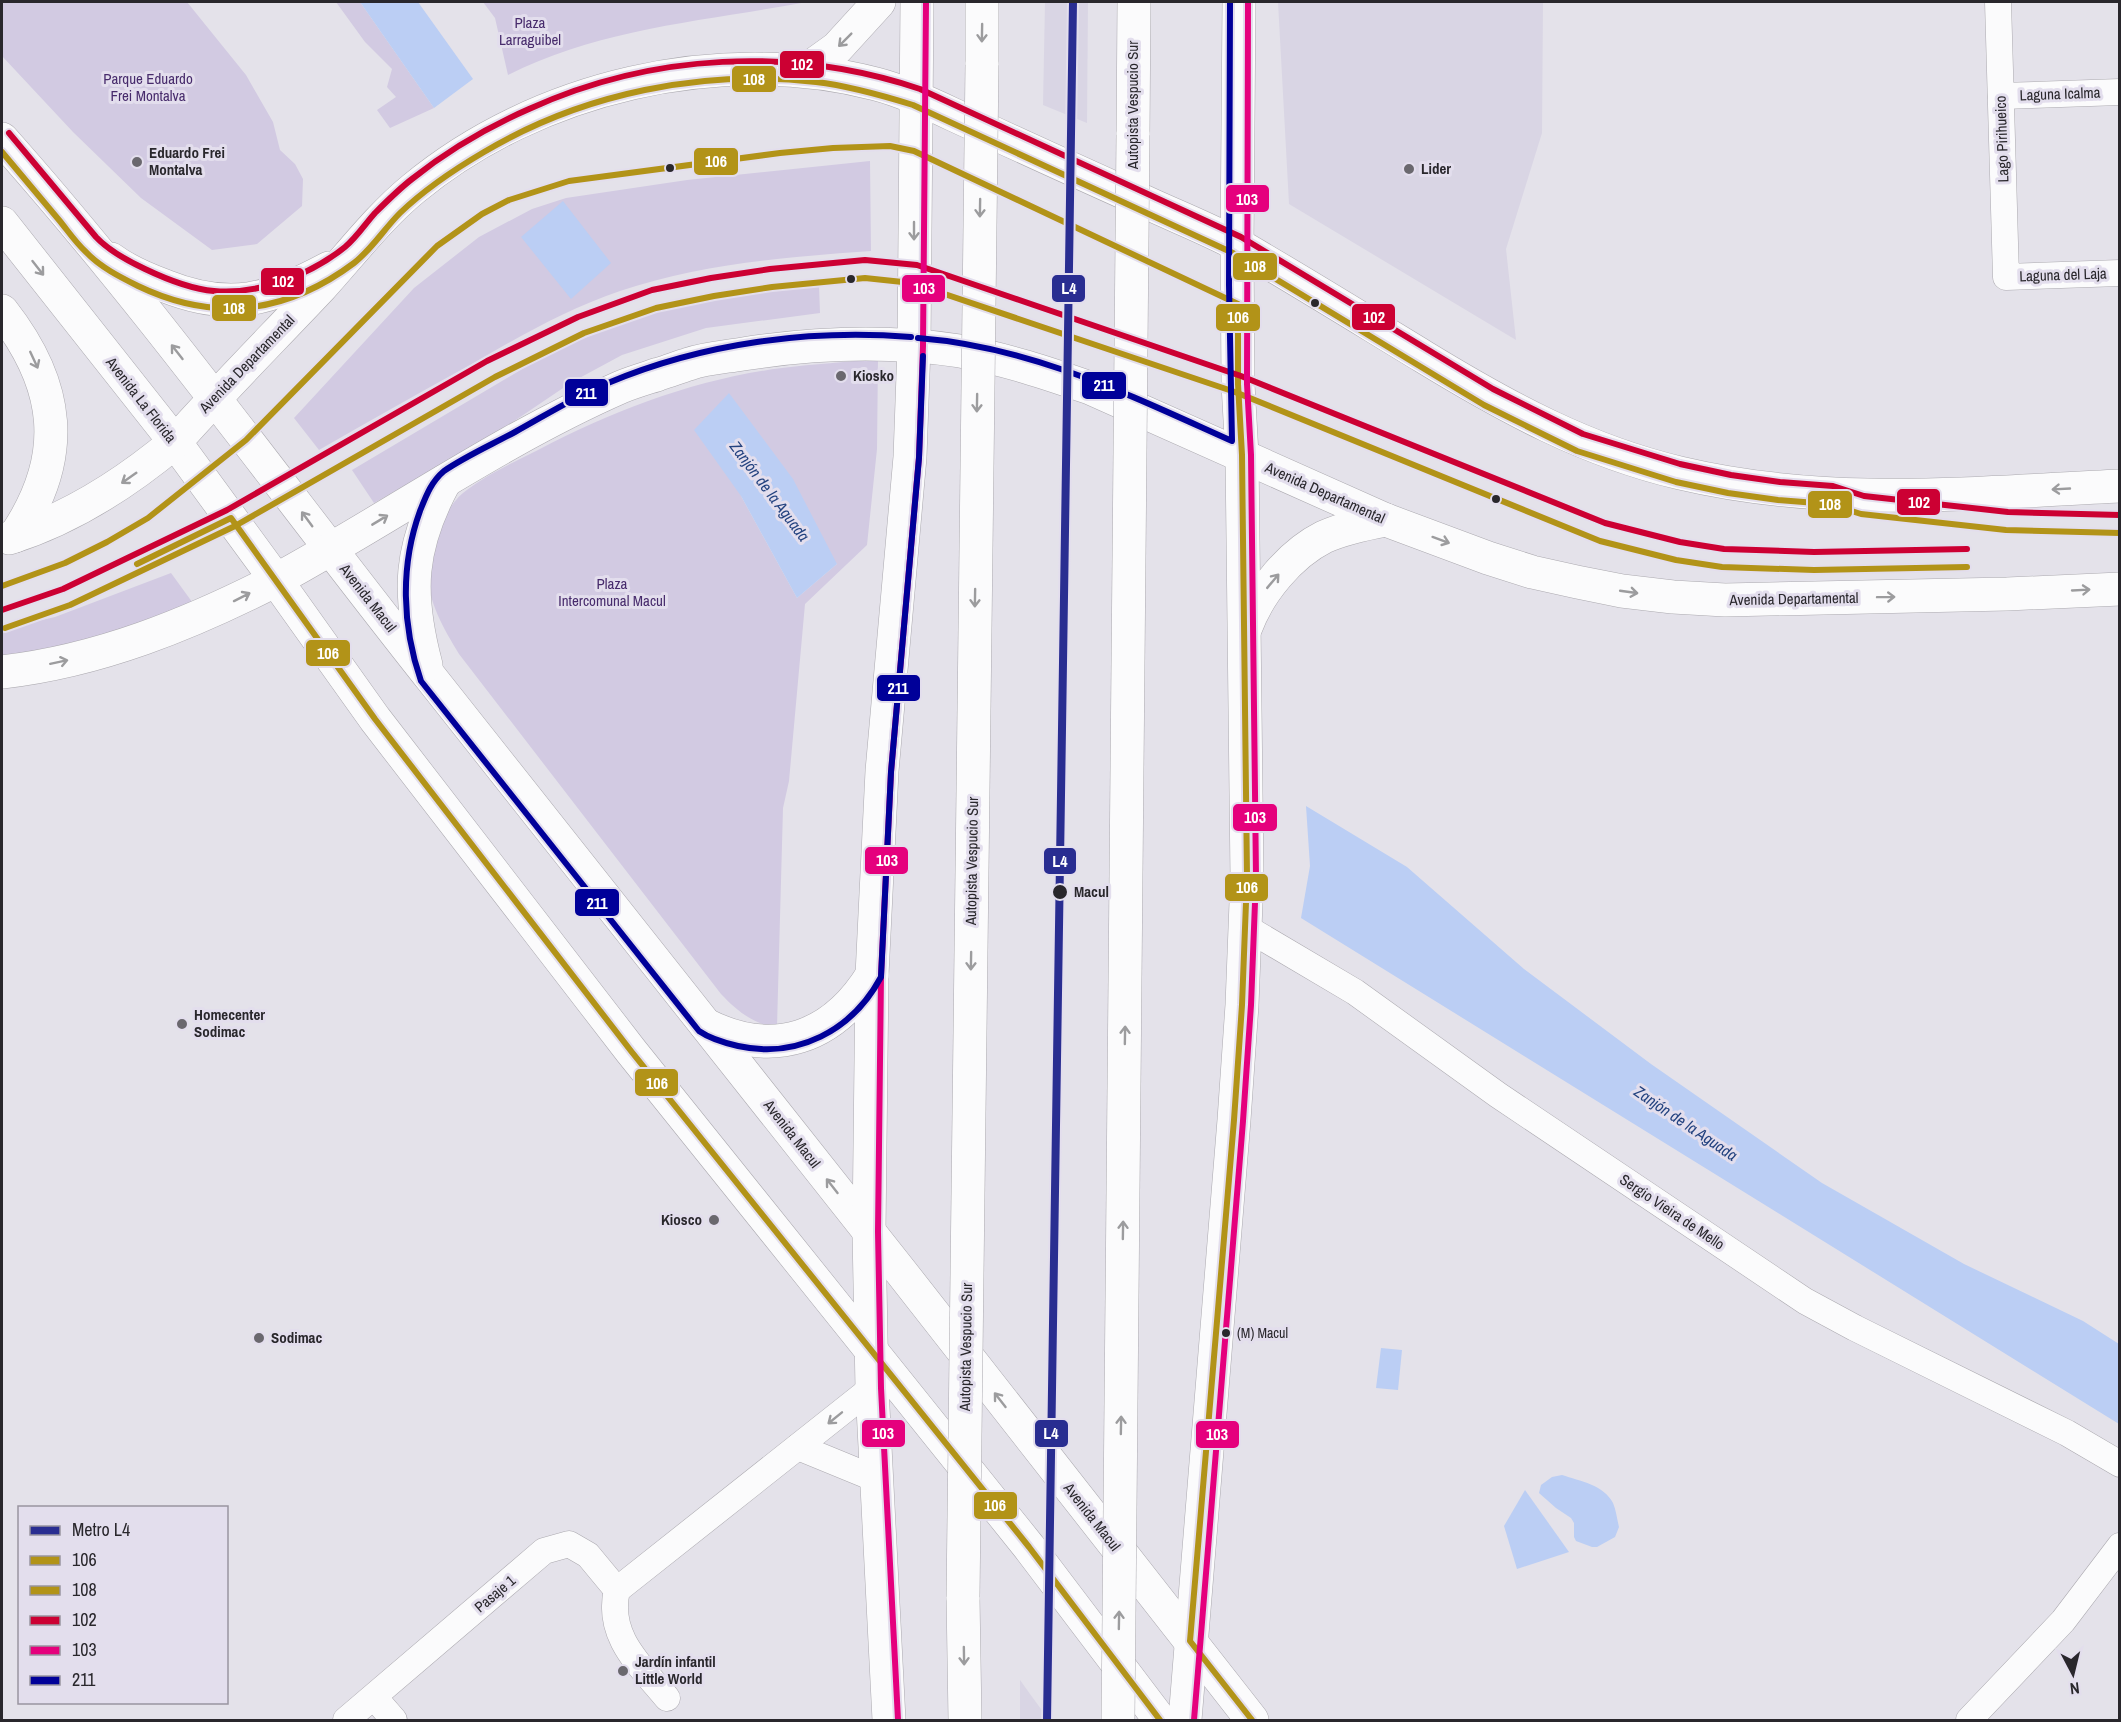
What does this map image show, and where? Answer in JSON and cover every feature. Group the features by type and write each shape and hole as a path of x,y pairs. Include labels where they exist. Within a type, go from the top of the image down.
{"main road":[{"path":"805,71 837,48 879,2"},
{"path":"889,1720 872,1388 869,1232 872,975 882,771 910,457 914,346 916,2"},
{"name":"Autopista Vespucio Sur","path":"965,1720 963,1597 982,2"},
{"name":"Autopista Vespucio Sur","path":"1118,1720 1134,2"},
{"path":"1185,1720 1234,1120 1247,877 1242,455 1238,384 1239,2"},
{"name":"Avenida Departamental","path":"8,538 85,505 146,466 175,442 213,398 256,356 382,219 412,190 478,144 524,120 569,101 615,87 700,72 771,69 805,71 877,84 916,98 1237,245 1489,397 1580,442 1668,470 1729,484 1831,495 1932,495 2120,486"},
{"path":"2,139 93,247 284,488 330,550"},
{"name":"Avenida La Florida","path":"2,223 175,442 276,580"},
{"path":"93,247 119,265 164,286 210,300 232,302 285,289 311,278 351,254"},
{"path":"2,311 29,350 41,374 48,401 51,428 48,463 40,492 8,538"},
{"name":"Avenida Departamental","path":"2,672 65,661 116,648 171,629 225,606 330,550 445,481 549,423 623,386 691,363 769,350 819,345 914,346 959,351 1040,370 1090,388 1386,520 1532,572 1622,591 1725,600 2007,594 2120,589"},
{"path":"429,676 414,611 413,582 416,554 423,528 445,481"},
{"path":"1244,631 1251,611 1268,587 1285,567 1305,550 1321,538 1340,530 1386,520"},
{"name":"Avenida Macul","path":"330,550 1252,1720"},
{"path":"276,580 375,719 638,1060 1029,1547 1160,1720"},
{"path":"706,1025 724,1034 763,1041 783,1040 802,1035 824,1026 843,1013 859,996 872,975"}],"street":[{"name":"Lago Pirihueico","path":"1998,2 2006,277"},
{"name":"Laguna Icalma","path":"2001,96 2120,92"},
{"name":"Laguna del Laja","path":"2006,277 2120,273"},
{"name":"Sergio Vieira de Mello","path":"1245,927 1355,992 1498,1095 1805,1301 2057,1428 2120,1464"},
{"path":"667,1698 625,1645 618,1631 614,1617 617,1590 872,1388"},
{"path":"798,1448 876,1479"},
{"name":"Pasaje 1","path":"346,1720 544,1551 569,1544 588,1556 617,1590"},
{"path":"1970,1720 2064,1621 2120,1546"},
{"path":"374,1696 394,1720"}],"shaded area":[{"path":"1045,2 1088,2 1087,123 1043,105"},
{"name":"Lider","path":"1278,2 1543,2 1542,133 1506,249 1516,340 1289,204"},
{"path":"1020,1680 1030,1694 1049,1720 1020,1720"}],"green space":[{"name":"Parque Eduardo Frei Montalva","path":"2,2 187,2 246,75 273,122 280,150 295,164 303,179 302,206 257,244 212,250 141,198 73,132 2,56"},
{"path":"336,2 360,2 434,108 390,128 377,110 396,97 387,87 392,69 365,42"},
{"name":"Plaza Larraguibel","path":"483,2 807,2 617,36 543,59 508,75 495,18"},
{"path":"870,161 871,251 744,263 682,274 620,291 581,306 525,334 319,450 294,418 414,288 479,237 532,209 566,198 687,180"},
{"path":"819,285 820,313 706,328 622,355 572,382 489,438 374,503 352,470 551,352 619,324 659,311 745,290"},
{"name":"Plaza Intercomunal Macul","path":"878,359 877,449 867,545 805,604 789,781 783,808 777,1027 769,1026 746,1016 721,994 459,654 440,620 431,596 429,557 447,513 463,493 499,470 567,435 626,409 718,380 782,368","holes":["741,496 837,564 797,598"]},
{"path":"171,573 195,606 76,643 2,657 2,629 55,617"}],"water":[{"path":"360,2 418,2 473,79 434,108"},
{"path":"563,201 611,263 571,299 521,237"},
{"name":"Zanjón de la Aguada","path":"729,393 793,479 837,564 797,598 741,496 694,430"},
{"name":"Zanjón de la Aguada","path":"1306,806 1407,867 1524,969 1651,1064 1822,1183 1964,1264 2083,1321 2119,1344 2119,1424 1301,918 1310,866"},
{"path":"1381,1348 1402,1350 1398,1390 1376,1388"},
{"path":"1562,1475 1591,1484 1609,1497 1614,1506 1619,1527 1615,1537 1597,1547 1576,1541 1574,1523 1571,1518 1539,1493 1541,1485 1552,1477"},
{"path":"1525,1490 1569,1552 1517,1569 1504,1526"}],"metro line":[{"name":"L4","path":"1047,1720 1073,2"}],"transit line":[{"name":"103","path":"898,1720 881,1388 878,1232 881,975 891,772 919,457 923,346 926,2"},
{"name":"211","path":"918,338 960,343 1041,362 1118,391 1232,441 1229,285 1230,2"},
{"name":"103","path":"1194,1720 1243,1121 1251,1005 1256,877 1251,455 1247,384 1248,2"},
{"name":"102","path":"9,133 96,237 125,259 178,283 196,288 214,291 249,290 283,281 331,257 345,247 393,195 439,159 498,124 576,90 624,76 673,67 723,62 772,62 822,66 871,75 920,89 1241,237 1493,389 1583,434 1680,464 1731,475 1833,486 1864,496 2008,512 2120,515"},
{"name":"108","path":"2,152 79,245 110,271 167,298 195,305 222,308 249,307 276,302 302,293 328,280 354,263 400,213 440,180 484,152 562,114 603,100 687,83 730,79 773,79 841,86 913,105 1233,253 1484,405 1577,451 1676,482 1728,493 1829,504 1861,514 2006,530 2120,533"},
{"name":"106","path":"2,586 65,563 148,518 246,440 437,246 482,214 509,200 569,181 780,153 890,146 914,151 1238,304 1247,877 1242,1005 1234,1120 1190,1641 1252,1720"},
{"name":"102","path":"2,610 63,589 227,510 487,361 578,317 652,290 711,278 770,269 865,260 917,265 1241,376 1605,523 1680,542 1724,549 1814,552 1967,549"},
{"name":"108","path":"5,628 70,605 235,526 495,377 584,333 656,308 714,296 772,287 865,278 912,283 1235,392 1600,541 1676,560 1722,567 1814,570 1967,567"},
{"name":"211","path":"911,337 834,335 757,342 681,358 608,383 470,455 444,471 429,490 414,532 407,574 407,618 421,681 699,1031 712,1038 738,1046 760,1049 781,1048 821,1037 839,1026 855,1012 881,977 891,772 919,458 923,356"},
{"name":"106","path":"137,564 231,518 375,719 631,1051 1029,1547 1160,1720"}],"place":[{"name":"Eduardo Frei Montalva","path":"137,162"},
{"name":"Lider","path":"1409,169"},
{"name":"Kiosko","path":"841,376"},
{"name":"Macul","path":"1060,892"},
{"name":"Homecenter Sodimac","path":"182,1024"},
{"name":"Kiosco","path":"714,1220"},
{"name":"(M) Macul","path":"1226,1333"},
{"name":"Sodimac","path":"259,1338"},
{"name":"Jardín infantil Little World","path":"623,1671"}]}
